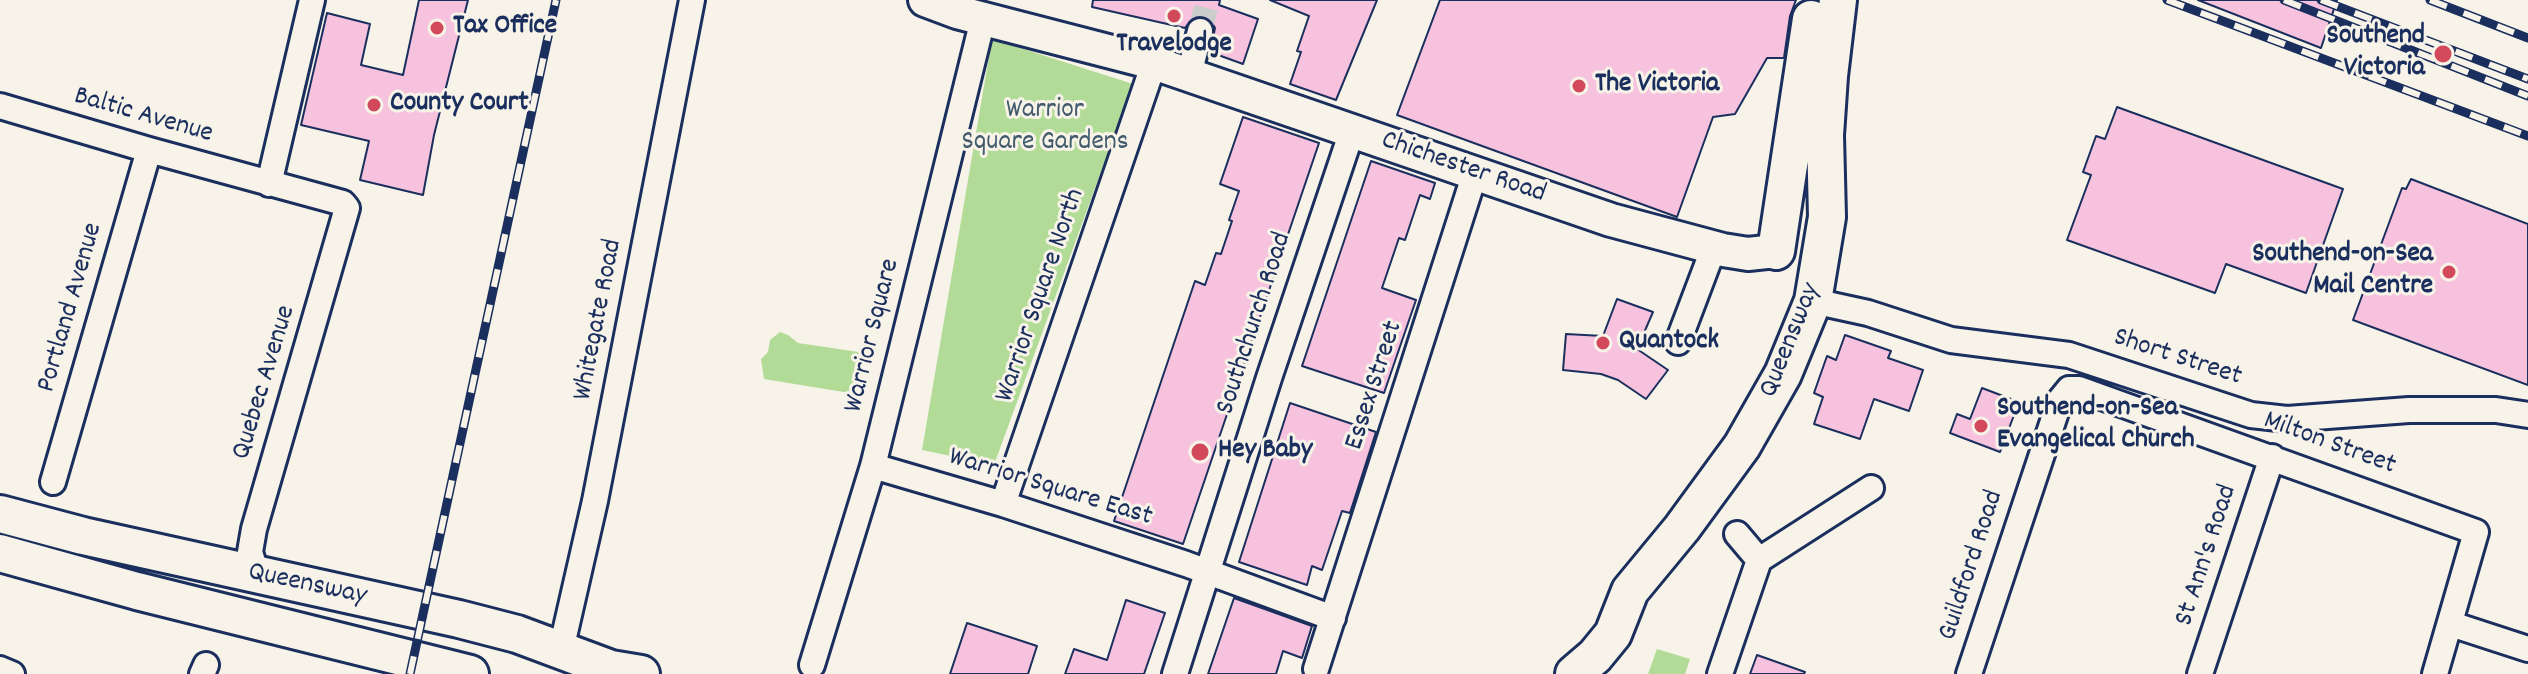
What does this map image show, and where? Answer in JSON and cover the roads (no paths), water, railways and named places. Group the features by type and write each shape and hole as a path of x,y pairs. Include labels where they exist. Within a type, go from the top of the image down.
{"main road":[{"name":"Queensway","path":"1776,251 1813,0"},
{"name":"Queensway","path":"1574,674 1595,656 1613,634 1630,591 1682,528 1742,446 1783,374 1813,301 1827,217 1825,135 1838,0"},
{"name":"Queensway","path":"0,514 83,536 459,619 517,634 626,671"},
{"name":"Queensway","path":"0,553 137,591 470,674"}],"street":[{"path":"269,184 312,0"},
{"name":"Whitegate Road","path":"561,650 595,501 692,0"},
{"name":"Chichester Road","path":"925,0 1063,22 1154,63 1611,220 1748,254 1776,251"},
{"name":"Warrior Square","path":"812,665 873,466 985,9"},
{"path":"1189,75 1200,31"},
{"name":"Warrior Square North","path":"1003,504 1154,63"},
{"name":"Baltic Avenue","path":"0,106 343,203 347,208"},
{"name":"Southchurch Road","path":"1175,674 1352,131"},
{"name":"Portland Avenue","path":"53,482 149,150"},
{"name":"Essex Street","path":"1316,669 1475,173"},
{"name":"Quebec Avenue","path":"257,575 250,552 254,529 347,208"},
{"path":"1678,342 1714,247"},
{"name":"Short Street","path":"1813,301 1868,313 1951,340 2069,355 2251,415 2287,419 2409,410 2496,410 2528,415"},
{"name":"Milton Street","path":"2069,389 2079,389 2476,532 2451,624"},
{"name":"Guildford Road","path":"1969,674 2060,400 2069,389"},
{"name":"St Ann's Road","path":"2200,674 2272,457"},
{"name":"Warrior Square East","path":"873,466 1003,504 1208,573"},
{"path":"1720,674 1759,560 1871,488"},
{"path":"1737,534 1759,560"},
{"path":"1208,573 1333,618"},
{"path":"2435,674 2451,624 2528,649"},
{"path":"0,669 12,674"}],"tunnel":[{"path":"1200,31 1208,0"}],"railway":[{"path":"410,674 556,0"},
{"path":"2167,0 2528,136"},
{"path":"2284,0 2528,96"},
{"path":"2321,0 2528,79"},
{"path":"2430,0 2528,38"}],"place":[{"name":"Travelodge","path":"1174,16"},
{"name":"Tax Office","path":"437,28"},
{"name":"Southend Victoria","path":"2443,54"},
{"name":"The Victoria","path":"1579,86"},
{"name":"County Court","path":"374,105"},
{"name":"Southend-on-Sea Mail Centre","path":"2449,272"},
{"name":"Quantock","path":"1603,343"},
{"name":"Southend-on-Sea Evangelical Church","path":"1981,426"},
{"name":"Hey Baby","path":"1200,452"}],"park label":[{"name":"Warrior Square Gardens","path":"1045,128"}]}
